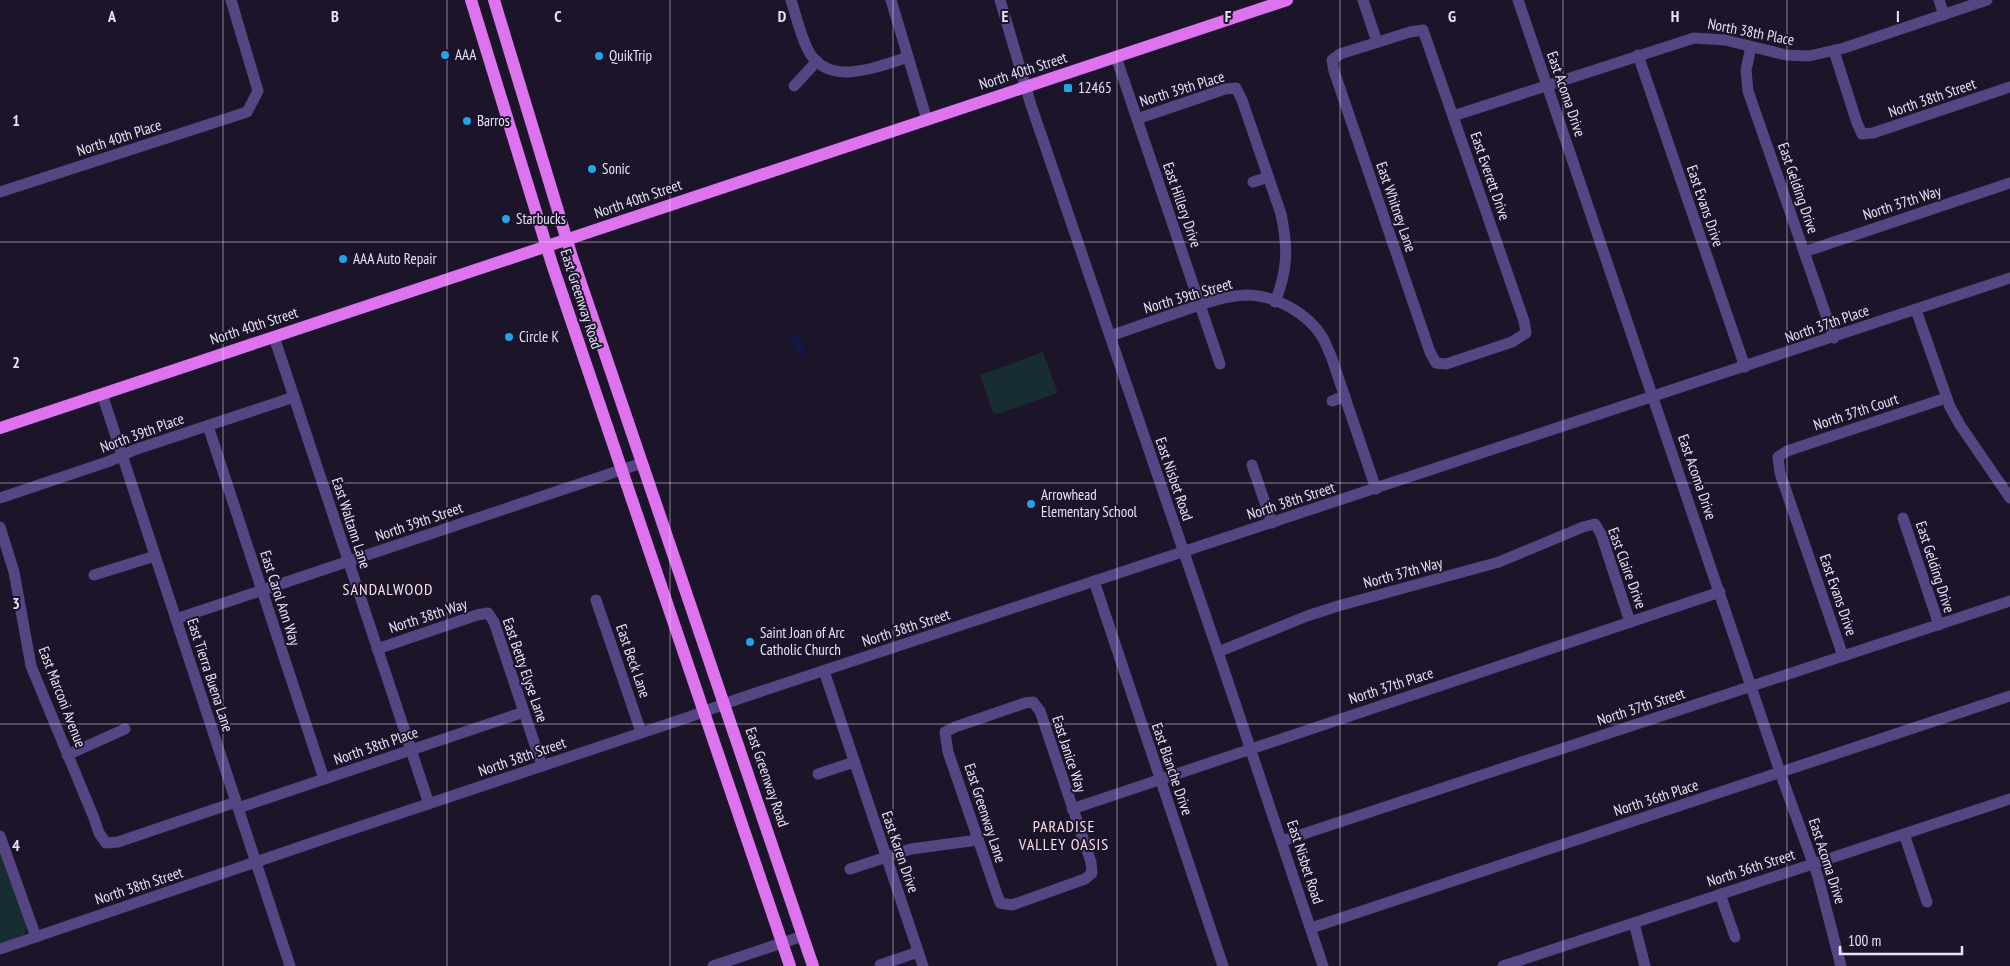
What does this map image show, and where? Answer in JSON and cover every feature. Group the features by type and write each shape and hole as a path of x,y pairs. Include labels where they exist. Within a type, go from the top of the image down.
{"main road":[{"name":"East Greenway Road","path":"471,0 547,247 790,966"},
{"name":"East Greenway Road","path":"494,0 566,240 813,966"},
{"name":"North 40th Street","path":"0,428 1116,57 1258,4 1287,0"},
{"path":"668,606 689,599"}],"street":[{"name":"North 40th Place","path":"0,192 247,112 258,91 231,0"},
{"path":"791,0 807,50 817,61 834,71 855,72 908,57"},
{"path":"891,0 927,120"},
{"name":"East Nisbet Road","path":"1000,0 1026,87 1323,966"},
{"path":"1363,0 1377,42"},
{"name":"East Acoma Drive","path":"1518,0 1780,772 1813,863 1841,966"},
{"path":"1939,0 1944,15"},
{"name":"North 38th Place","path":"1453,116 1694,38 1725,40 1795,56 1834,51 1987,0"},
{"name":"East Everett Drive","path":"1377,42 1423,30 1524,322 1526,333"},
{"name":"East Whitney Lane","path":"1377,42 1340,54 1332,60 1334,71 1436,363 1446,364 1512,342 1526,333"},
{"name":"East Gelding Drive","path":"1751,47 1746,70 1748,91 1834,338"},
{"name":"North 38th Street","path":"1834,51 1862,134 1873,133 2010,87"},
{"name":"East Evans Drive","path":"1638,55 1745,367"},
{"name":"East Hillery Drive","path":"1116,57 1220,364"},
{"path":"794,86 817,61"},
{"name":"North 39th Place","path":"1137,119 1225,89 1236,88 1242,100 1268,177"},
{"path":"1253,182 1268,177 1281,214 1286,245 1286,261 1281,287 1275,302"},
{"name":"North 37th Way","path":"1804,252 2010,183"},
{"name":"North 37th Place","path":"1653,396 1834,338 2010,278"},
{"name":"North 39th Street","path":"1110,336 1200,304 1232,296 1265,297 1290,307 1314,326 1323,338 1345,396 1376,489"},
{"path":"1916,310 1946,398 1960,425 2010,498"},
{"name":"East Waltann Lane","path":"274,337 429,804"},
{"name":"East Tierra Buena Lane","path":"102,394 290,966"},
{"path":"1332,401 1345,396"},
{"name":"North 38th Street","path":"0,949 725,704 1653,396"},
{"name":"North 39th Place","path":"0,498 294,397"},
{"name":"North 37th Court","path":"1778,457 1787,451 1946,398"},
{"name":"East Carol Ann Way","path":"208,426 324,779"},
{"name":"East Evans Drive","path":"1778,457 1780,473 1843,656"},
{"name":"North 39th Street","path":"176,619 642,463"},
{"path":"1252,465 1272,523"},
{"name":"East Gelding Drive","path":"1903,518 1939,625"},
{"name":"North 37th Way","path":"1218,652 1338,606 1499,562 1583,527 1595,524"},
{"name":"East Claire Drive","path":"1595,524 1601,534 1630,622"},
{"name":"East Marconi Avenue","path":"0,527 14,572 28,654 37,682 99,833 106,843"},
{"path":"94,575 155,556"},
{"name":"East Blanche Drive","path":"1094,581 1223,966"},
{"name":"North 37th Place","path":"1072,809 1720,592"},
{"name":"East Beck Lane","path":"596,600 642,732"},
{"name":"North 37th Street","path":"1282,841 2010,601"},
{"name":"North 38th Way","path":"377,649 488,613"},
{"name":"East Betty Elyse Lane","path":"488,613 494,622 542,766"},
{"name":"East Karen Drive","path":"824,671 923,966"},
{"name":"North 36th Place","path":"1311,928 2010,696"},
{"name":"East Greenway Lane","path":"1000,903 948,752 945,732 1025,703 1033,702"},
{"name":"East Janice Way","path":"1000,903 1012,905 1085,879 1092,873 1091,862 1040,711 1033,702"},
{"name":"North 38th Place","path":"106,843 118,842 324,779 524,712"},
{"path":"67,755 125,730"},
{"path":"818,774 854,762"},
{"name":"North 36th Street","path":"1503,966 2010,799"},
{"path":"1904,834 1926,902"},
{"path":"0,836 36,937"},
{"path":"850,869 911,849 978,840"},
{"path":"1720,894 1735,937"},
{"path":"1634,923 1645,966"},
{"path":"713,966 803,936"},
{"path":"880,964 918,952"}],"green space":[{"path":"1043,352 1058,393 994,415 980,375"},
{"path":"0,850 27,928 24,935 0,943"}],"shaded area":[{"path":"798,333 806,354 799,356 790,336"}],"place":[{"name":"AAA","path":"445,55"},
{"name":"QuikTrip","path":"599,56"},
{"name":"12465","path":"1068,88"},
{"name":"Barros","path":"467,121"},
{"name":"Sonic","path":"592,169"},
{"name":"Starbucks","path":"506,219"},
{"name":"AAA Auto Repair","path":"343,259"},
{"name":"Circle K","path":"509,337"},
{"name":"Arrowhead Elementary School","path":"1031,504"},
{"name":"Saint Joan of Arc Catholic Church","path":"750,642"}],"district":[{"name":"SANDALWOOD","path":"388,589"},
{"name":"PARADISE VALLEY OASIS","path":"1064,835"}]}
